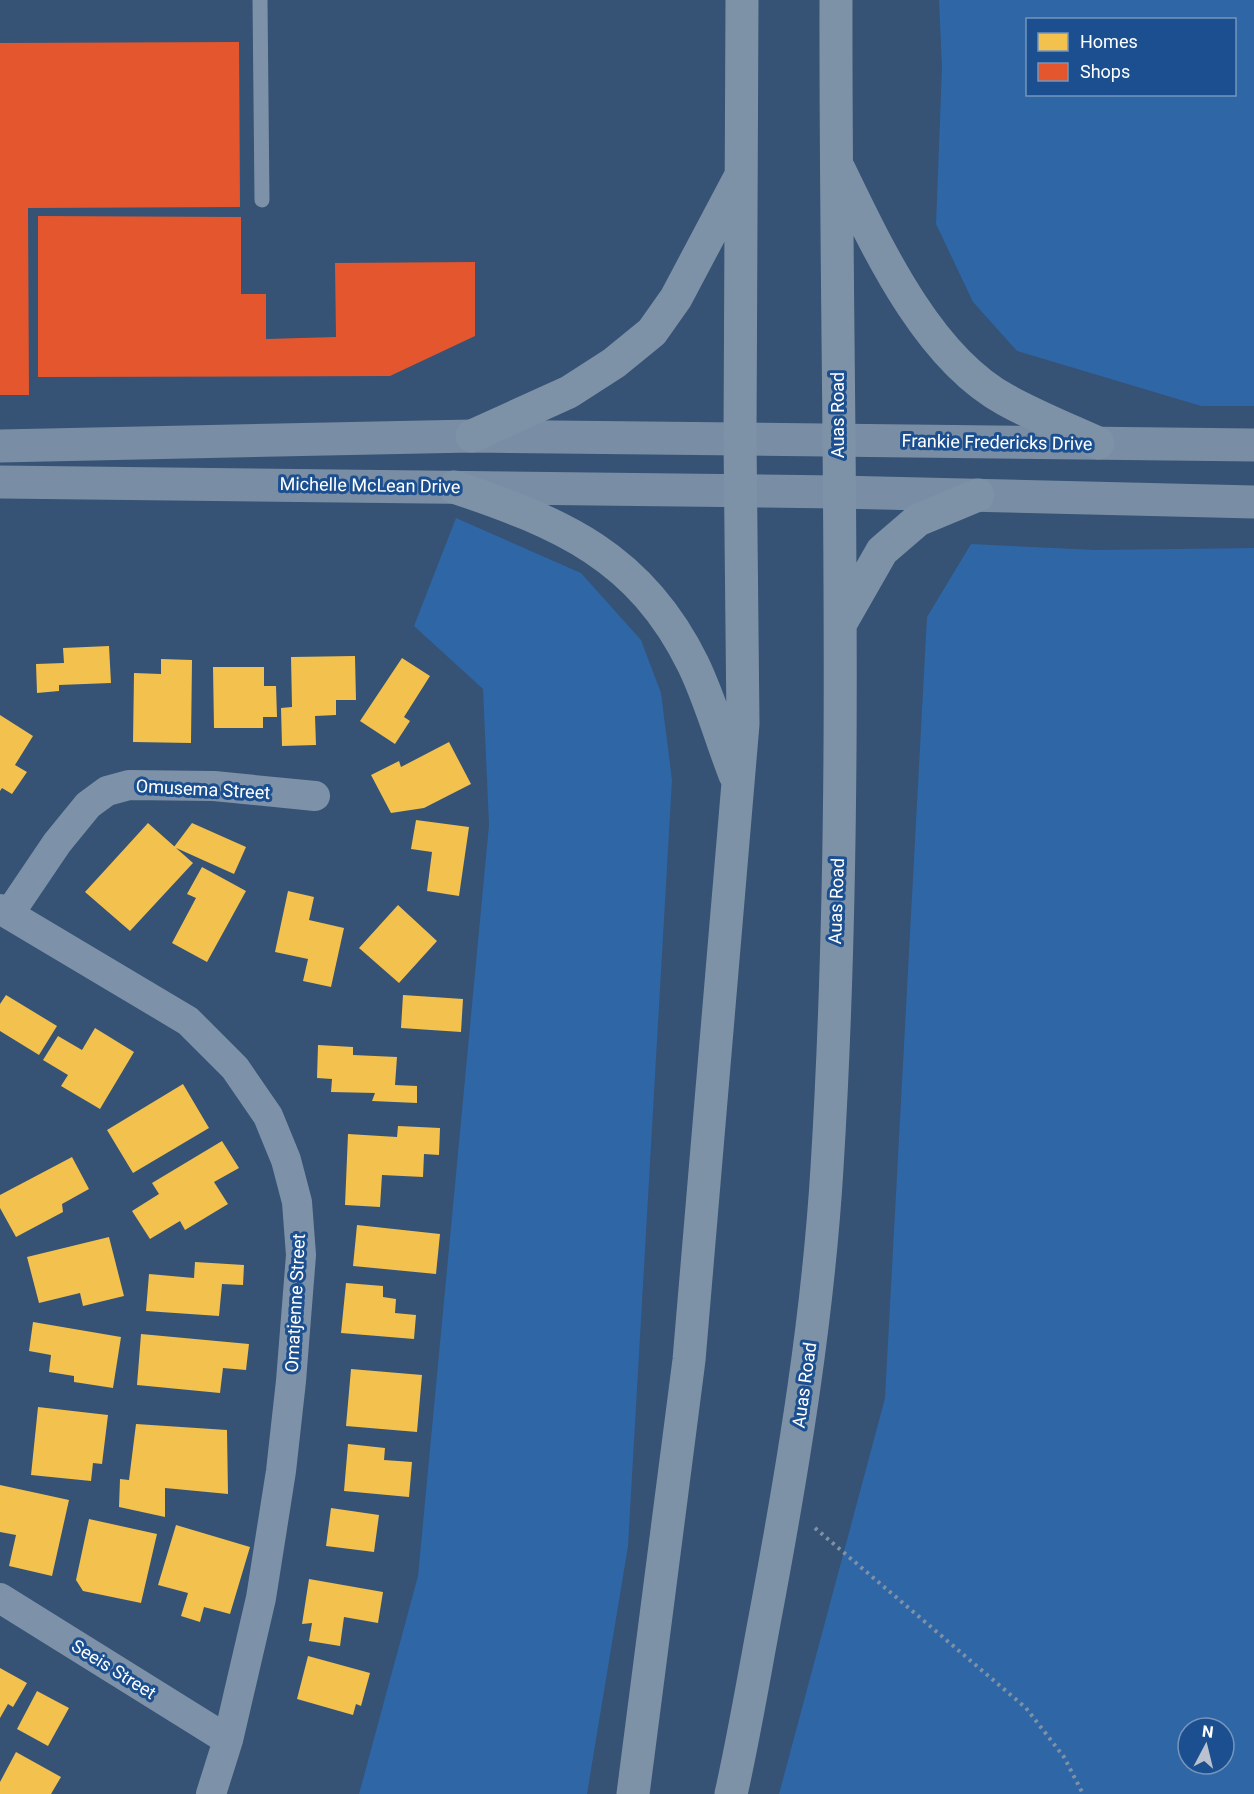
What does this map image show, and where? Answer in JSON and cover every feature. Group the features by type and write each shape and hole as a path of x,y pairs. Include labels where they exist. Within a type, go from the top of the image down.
{"highway":[{"path":"633,1794 689,1360 743,724 740,439 742,0"},
{"name":"Auas Road","path":"731,1794 786,1504 807,1373 827,1170 838,850 842,622 838,492 836,0"},
{"path":"836,162 875,242 925,325 951,357 1005,400 1098,443"},
{"path":"472,436 569,392 614,363 652,332 676,298 741,175"},
{"path":"454,487 508,505 573,533 612,559 635,581 659,607 689,656 737,783"},
{"path":"842,622 882,551 918,520 978,495"}],"street":[{"path":"0,446 472,436 740,439"},
{"name":"Frankie Fredericks Drive","path":"740,439 1254,445"},
{"name":"Michelle McLean Drive","path":"0,482 741,491"},
{"path":"741,491 1254,502"},
{"name":"Omusema Street","path":"5,912 88,805 108,791 129,785 214,786 315,796"},
{"name":"Omatjenne Street","path":"5,912 188,1021 235,1068 268,1116 286,1160 297,1202 301,1255 291,1381 261,1598 228,1740 211,1794"},
{"name":"Seeis Street","path":"0,1598 228,1740"}],"lane":[{"path":"260,0 262,200"}],"path":[{"path":"786,1504 1026,1708 1064,1757 1083,1794"}],"shaded area":[{"path":"939,0 1254,0 1254,406 1201,406 1017,351 973,302 936,224 942,67"},
{"path":"456,518 581,573 641,640 661,693 672,780 628,1546 587,1794 359,1794 418,1576 489,825 483,689 414,626"},
{"path":"971,544 1096,550 1254,548 1254,1794 779,1794 885,1398 927,617"}],"building: Homes":[{"path":"109,646 111,683 59,685 59,691 37,693 36,664 64,663 63,648"},
{"path":"355,656 356,700 336,700 336,715 315,716 316,745 282,746 281,708 292,707 291,657"},
{"path":"402,658 430,676 404,717 410,721 395,744 360,721"},
{"path":"161,659 192,660 191,743 133,742 134,673 161,674"},
{"path":"213,667 264,667 264,686 276,686 277,717 263,717 263,728 214,728"},
{"path":"0,715 33,736 15,765 27,772 12,794 2,788 0,791"},
{"path":"449,742 471,784 424,808 391,813 371,775 399,761 401,767"},
{"path":"416,820 469,827 459,896 427,891 432,852 411,849"},
{"path":"148,823 193,863 130,931 85,892"},
{"path":"192,823 246,847 234,874 174,847"},
{"path":"202,867 246,891 207,962 172,943 196,898 187,894"},
{"path":"288,891 314,897 309,920 344,928 331,987 303,981 308,959 275,952"},
{"path":"398,905 437,941 399,983 359,948"},
{"path":"6,995 57,1026 39,1055 0,1031 0,1004"},
{"path":"403,995 463,999 461,1032 401,1028"},
{"path":"95,1028 134,1052 100,1109 61,1086 68,1075 43,1060 58,1036 82,1050"},
{"path":"318,1045 353,1047 353,1055 397,1057 395,1085 417,1086 417,1103 372,1101 375,1093 331,1092 332,1079 317,1078"},
{"path":"183,1084 209,1128 133,1173 107,1130"},
{"path":"398,1126 440,1128 439,1155 424,1154 423,1177 382,1175 380,1207 345,1205 348,1134 397,1137"},
{"path":"222,1141 239,1168 214,1182 228,1204 185,1230 180,1221 150,1239 132,1211 159,1194 152,1183"},
{"path":"72,1157 89,1189 62,1204 63,1212 16,1237 0,1208 0,1195"},
{"path":"357,1225 440,1234 436,1274 353,1266"},
{"path":"109,1237 124,1296 83,1306 80,1293 39,1303 27,1257"},
{"path":"195,1262 244,1265 243,1285 222,1284 219,1316 146,1311 149,1274 194,1278"},
{"path":"346,1283 383,1286 383,1297 396,1299 395,1313 416,1315 414,1339 341,1333"},
{"path":"33,1322 121,1337 113,1388 74,1382 74,1376 49,1372 51,1355 29,1351"},
{"path":"141,1334 249,1344 246,1370 223,1368 220,1393 137,1385"},
{"path":"351,1369 422,1375 417,1432 346,1426"},
{"path":"38,1407 108,1415 102,1464 93,1463 91,1481 31,1475"},
{"path":"136,1424 227,1430 228,1494 165,1488 165,1517 119,1507 120,1479 129,1480"},
{"path":"348,1444 385,1448 384,1460 412,1462 409,1497 344,1491"},
{"path":"0,1485 69,1500 52,1576 9,1566 16,1535 0,1532"},
{"path":"331,1508 379,1515 374,1552 326,1546"},
{"path":"89,1519 157,1534 141,1603 83,1591 76,1580"},
{"path":"176,1525 250,1547 230,1614 204,1607 200,1622 181,1616 188,1593 158,1585"},
{"path":"309,1579 383,1592 378,1623 344,1617 340,1646 309,1641 312,1623 302,1624"},
{"path":"308,1656 370,1673 361,1706 356,1704 353,1715 297,1699"},
{"path":"0,1668 27,1683 13,1707 8,1704 0,1718"},
{"path":"37,1691 69,1708 48,1746 17,1729"},
{"path":"16,1752 61,1777 51,1794 0,1794 0,1782"}],"building: Shops":[{"path":"239,42 240,207 28,208 29,395 0,395 0,43"},
{"path":"38,216 241,217 241,294 266,294 266,339 336,337 335,263 475,262 475,336 390,376 38,377"}]}
